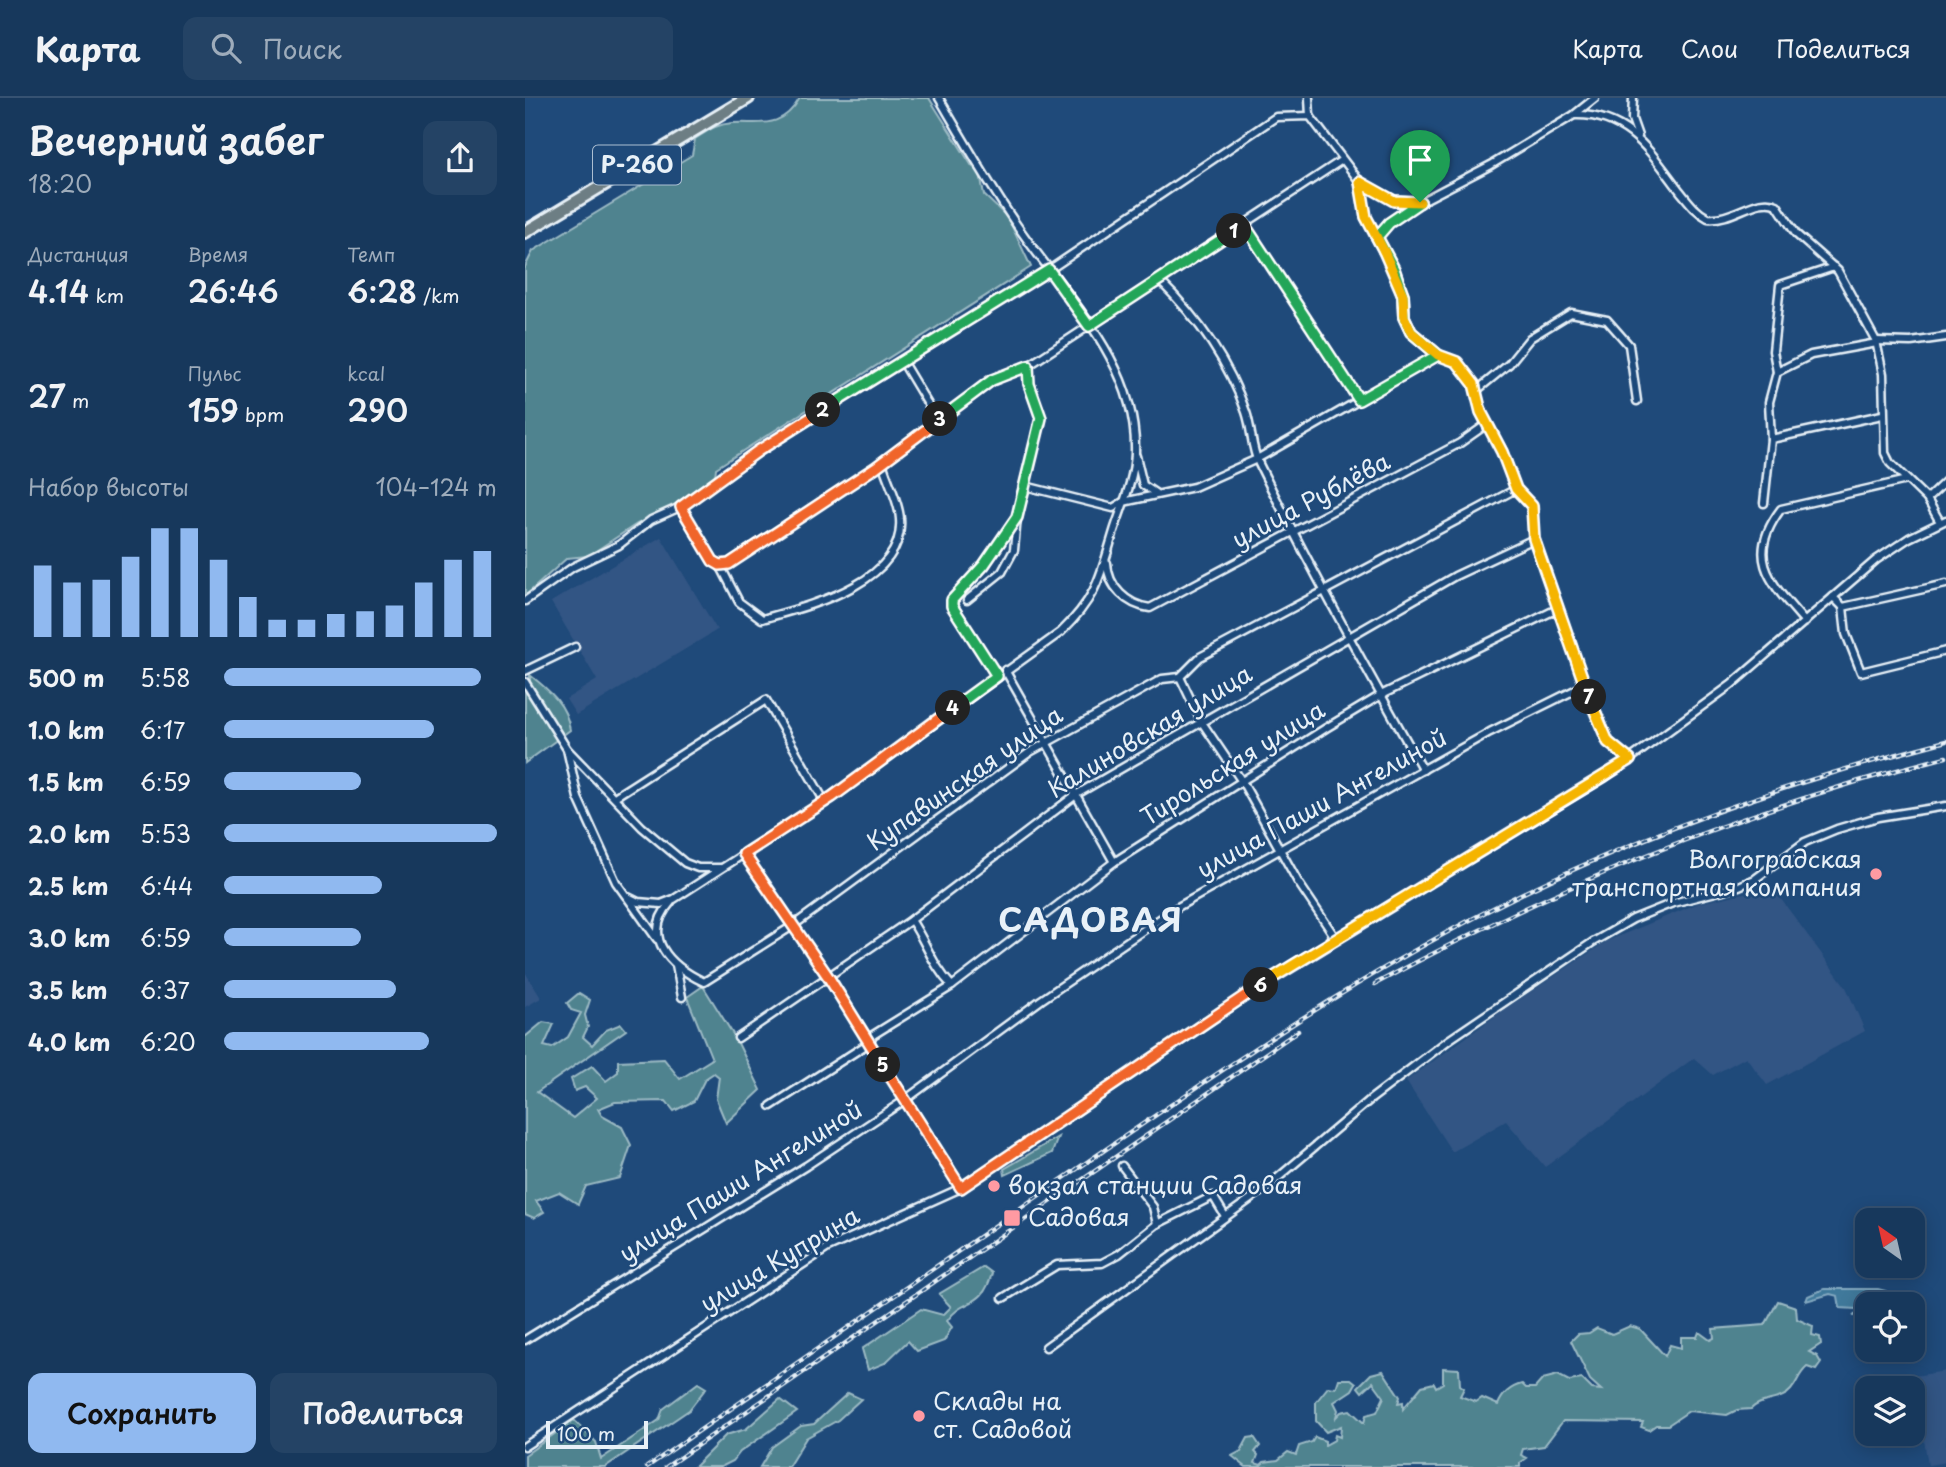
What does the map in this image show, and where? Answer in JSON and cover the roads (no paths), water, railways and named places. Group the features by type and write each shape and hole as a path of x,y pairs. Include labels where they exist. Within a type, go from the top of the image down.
{"highway":[{"name":"Р-260","path":"525,232 748,98"}],"street":[{"path":"939,98 1014,223 1107,351 1122,386 1143,485 1157,494"},
{"path":"1309,98 1310,116 1360,182 1394,201 1420,202"},
{"path":"1377,237 1398,217 1420,202 1491,165 1574,115 1595,98"},
{"path":"1633,98 1632,119 1638,136 1701,215 1717,219 1730,217 1770,201 1782,211 1796,234 1834,267 1851,292 1877,342 1883,374 1885,453 1890,463 1927,499 1943,521"},
{"path":"1574,115 1603,117 1638,136"},
{"path":"525,601 573,567 619,545 651,520 681,507 758,451 1049,270 1276,117 1310,116"},
{"path":"717,563 729,564 882,462 992,380 1028,366 1342,160"},
{"path":"1360,182 1366,217 1394,269 1403,295 1404,317 1411,332 1438,355 1457,362 1476,391 1487,424 1502,452 1516,489 1532,506 1534,539 1557,609 1575,650 1585,685 1608,742 1630,760"},
{"path":"1394,201 1398,217"},
{"path":"1244,224 1359,400"},
{"path":"1764,503 1771,439 1769,402 1777,372 1773,351 1780,285 1834,267"},
{"path":"1159,280 1186,307 1233,377 1247,416 1257,459 1321,591 1423,770"},
{"path":"1476,391 1509,363 1530,338 1571,313 1607,320 1629,345 1637,401"},
{"path":"1777,372 1811,355 1877,342 1911,342 1946,337"},
{"path":"1025,486 1113,508 1123,502 1194,487 1257,459 1438,355"},
{"path":"902,361 938,421"},
{"path":"967,600 1002,572 1009,562 1016,537 1017,517 1041,418 1029,384 1028,366"},
{"path":"1771,439 1882,415"},
{"name":"улица Рублёва","path":"1106,556 1107,570 1123,597 1134,606 1150,608 1460,443 1487,424"},
{"path":"626,896 649,904 674,899 825,802 1061,632 1097,588 1135,453"},
{"path":"681,507 739,602 762,619 820,603 869,578 898,546 900,518 882,462"},
{"path":"1805,622 1766,573 1763,539 1781,509 1907,480"},
{"path":"1927,499 1946,481"},
{"name":"Купавинская улица","path":"676,965 704,982 794,925 1047,741 1162,679 1180,677 1200,657 1516,489"},
{"path":"997,676 952,606 952,600 1017,517"},
{"name":"улица Куприна","path":"525,1446 828,1248 961,1188 1331,941 1630,760 1731,685 1876,560 1943,521"},
{"path":"1006,534 1016,537"},
{"name":"Калиновская улица","path":"738,1038 911,920 1077,794 1455,576 1534,539"},
{"path":"1843,607 1946,584"},
{"path":"1833,597 1843,607 1846,634 1861,672 1946,651"},
{"name":"Тирольская улица","path":"771,1107 869,1043 873,1035 952,986 1114,862 1381,695 1557,609"},
{"path":"525,671 575,647"},
{"path":"1005,670 1114,862"},
{"path":"1180,677 1201,721 1243,783 1280,850 1333,934 1331,941"},
{"path":"525,682 567,749 616,796 642,827 685,863 698,868 722,868"},
{"name":"улица Паши Ангелиной","path":"525,1340 806,1167 1176,908 1423,770 1585,685"},
{"path":"616,796 767,701 825,802"},
{"path":"567,749 587,820 626,896 676,965 682,997"},
{"path":"1046,1346 1267,1187 1371,1098 1450,1039 1593,942 1633,919 1673,903 1739,887 1755,879 1805,842 1837,829 1878,817 1946,806"},
{"path":"744,854 829,978 961,1188"},
{"path":"657,939 657,924 674,899"},
{"path":"911,920 930,948 934,966 952,986"},
{"path":"1122,1166 1153,1207 1157,1224"},
{"path":"1003,1298 1057,1265 1102,1263 1119,1254 1157,1224 1213,1196 1225,1216"}],"railway":[{"path":"647,1467 1181,1098 1290,1026 1457,927 1567,872 1673,828 1835,772 1946,741"},
{"path":"1375,984 1514,913 1653,852 1796,801 1946,757"},
{"path":"666,1467 1298,1031"}],"place":[{"name":"Волгоградская транспортная компания","path":"1876,874"},
{"name":"вокзал станции Садовая","path":"994,1186"},
{"name":"Садовая","path":"1012,1218"},
{"name":"Склады на ст. Садовой","path":"919,1416"}],"district":[{"name":"САДОВАЯ","path":"1091,921"}]}
